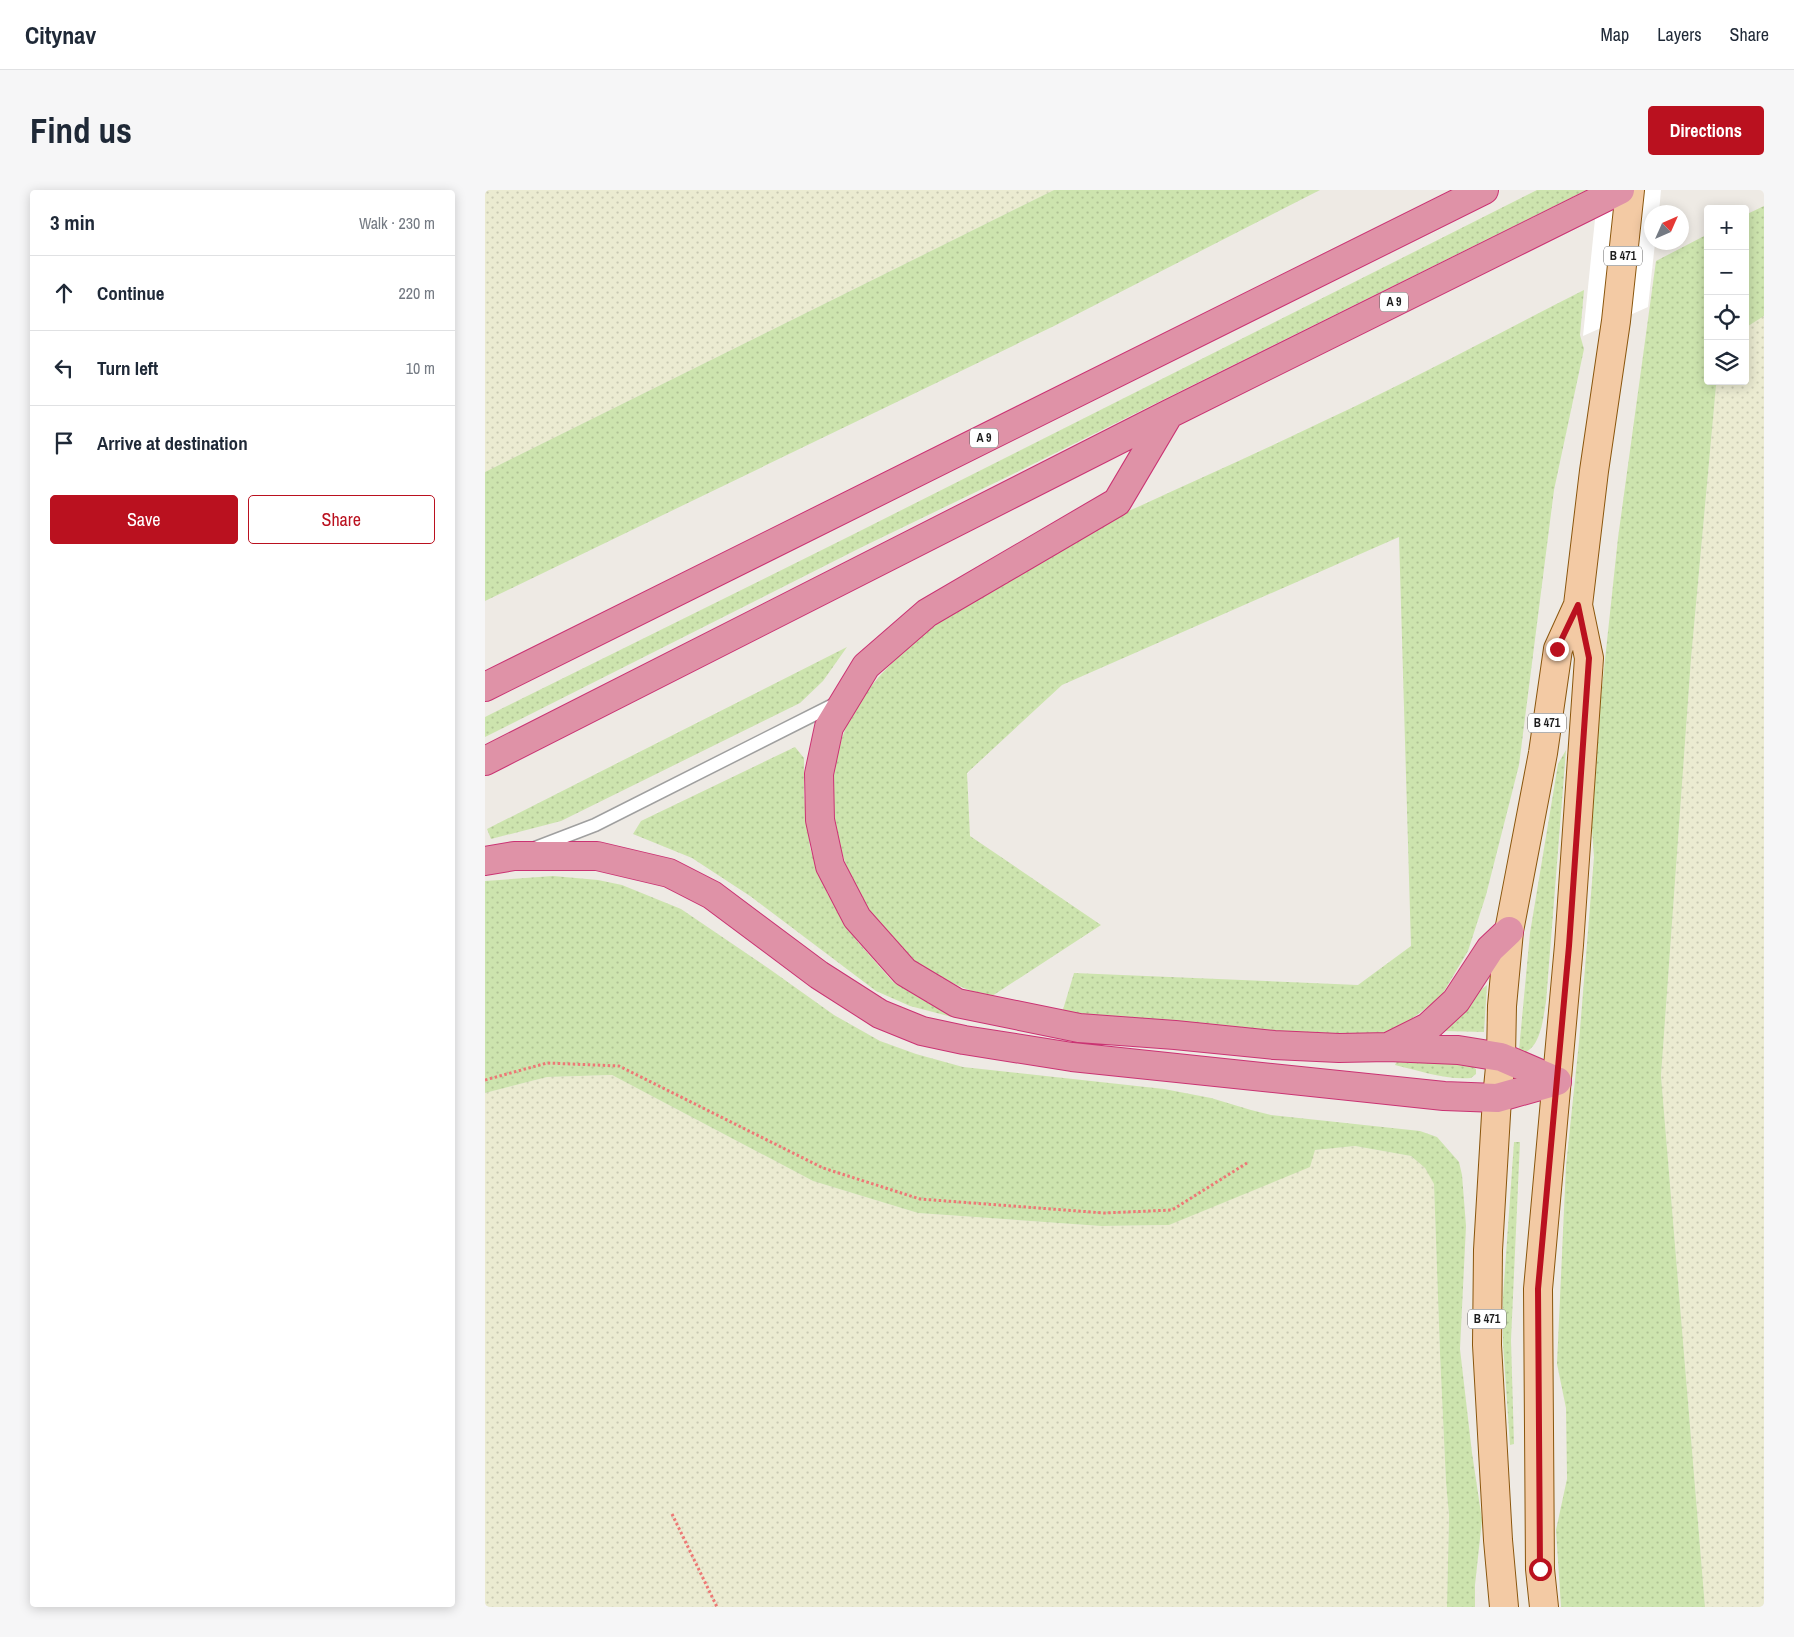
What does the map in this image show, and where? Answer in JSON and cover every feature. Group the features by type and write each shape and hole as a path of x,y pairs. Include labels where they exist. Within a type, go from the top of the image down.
{"highway":[{"name":"A 9","path":"485,687 1222,318 1484,190"},
{"name":"A 9","path":"485,761 1169,414 1620,190"},
{"path":"1169,414 1117,502 927,613 866,666 829,727 819,774 820,820 830,866 857,918 905,972 957,1003 1079,1028 1274,1045 1459,1050 1501,1058 1557,1081"},
{"path":"485,861 514,856 597,856 669,873 712,895 819,975 881,1014 922,1031 964,1040 1073,1057 1444,1096 1497,1098 1557,1081"},
{"path":"1388,1047 1428,1027 1449,1008 1456,1001 1490,949 1509,931"}],"main road":[{"name":"B 471","path":"1544,1607 1540,1569 1538,1289 1569,946 1589,658 1578,605 1594,471 1616,321 1630,190"},
{"name":"B 471","path":"1504,1607 1498,1540 1487,1345 1488,1250 1501,1058 1502,1006 1509,931 1543,752 1557,649 1578,605"}],"lane":[{"path":"514,856 595,825 848,698"}],"path":[{"path":"485,1080 547,1063 619,1066 823,1168 920,1199 1104,1213 1172,1210 1247,1163"},
{"path":"672,1514 717,1607"}],"green space":[{"path":"485,190 1054,190 485,472"},
{"path":"1054,190 1320,190 1054,326 485,601 485,472"},
{"path":"1537,190 1587,190 862,547 485,737 485,717 854,534"},
{"path":"1764,206 1764,316 1749,325 1749,250 1749,213"},
{"path":"1704,236 1704,385 1716,385 1691,659 1661,1076 1705,1607 1561,1607 1556,1530 1567,1479 1566,1408 1557,1364 1566,1166 1579,1042 1594,857 1590,800 1618,538 1656,261 1677,250 1689,250 1689,244"},
{"path":"1584,290 1580,335 1584,349 1554,490 1519,765 1486,895 1468,951 1440,998 1402,1026 1374,1036 1344,1040 1062,1013 1074,973 1358,985 1411,946 1399,537 1062,685 967,773 970,836 1101,925 989,998 934,974 918,964 892,941 870,913 846,865 836,828 833,788 839,749 845,729 854,711 878,678 904,651 965,604 1062,541 1258,452 1425,372"},
{"path":"1764,316 1764,1607 1705,1607 1661,1076 1691,659 1716,386 1749,385 1749,325"},
{"path":"847,647 823,681 800,703 561,821 491,839 487,829"},
{"path":"795,747 804,758 804,795 810,848 827,893 857,941 893,982 952,1017 910,1006 876,991 750,896 692,858 633,834 641,821"},
{"path":"1566,750 1546,1002 1537,1039 1529,1050 1523,1053 1519,1050 1530,933 1558,764"},
{"path":"553,876 598,880 622,885 681,909 834,1015 880,1041 916,1054 963,1067 1164,1089 1211,1098 1271,1115 1420,1131 1437,1137 1459,1162 1462,1175 1466,1226 1460,1349 1482,1520 1475,1585 1475,1607 1447,1607 1449,1515 1440,1354 1434,1184 1425,1168 1411,1156 1355,1146 1315,1150 1310,1167 1169,1225 1101,1226 918,1213 813,1181 612,1075 547,1077 485,1093 485,881"},
{"path":"1487,985 1484,1032 1444,1031 1477,993"},
{"path":"1399,1057 1469,1063 1476,1069 1476,1074 1471,1078 1452,1078 1433,1074 1395,1065"},
{"path":"612,1075 813,1181 918,1213 1101,1226 1169,1225 1314,1150 1355,1146 1411,1156 1425,1168 1434,1183 1440,1354 1449,1515 1447,1607 485,1607 485,1093 547,1077"},
{"path":"1514,1142 1520,1142 1511,1340 1514,1444 1510,1445 1503,1343 1503,1297"}],"pier":[{"path":"1598,190 1661,190 1660,205 1644,205 1644,250 1654,250 1648,307 1583,336"}],"route":[{"path":"1540,1569 1538,1289 1569,946 1589,658 1578,605 1557,649"}]}
